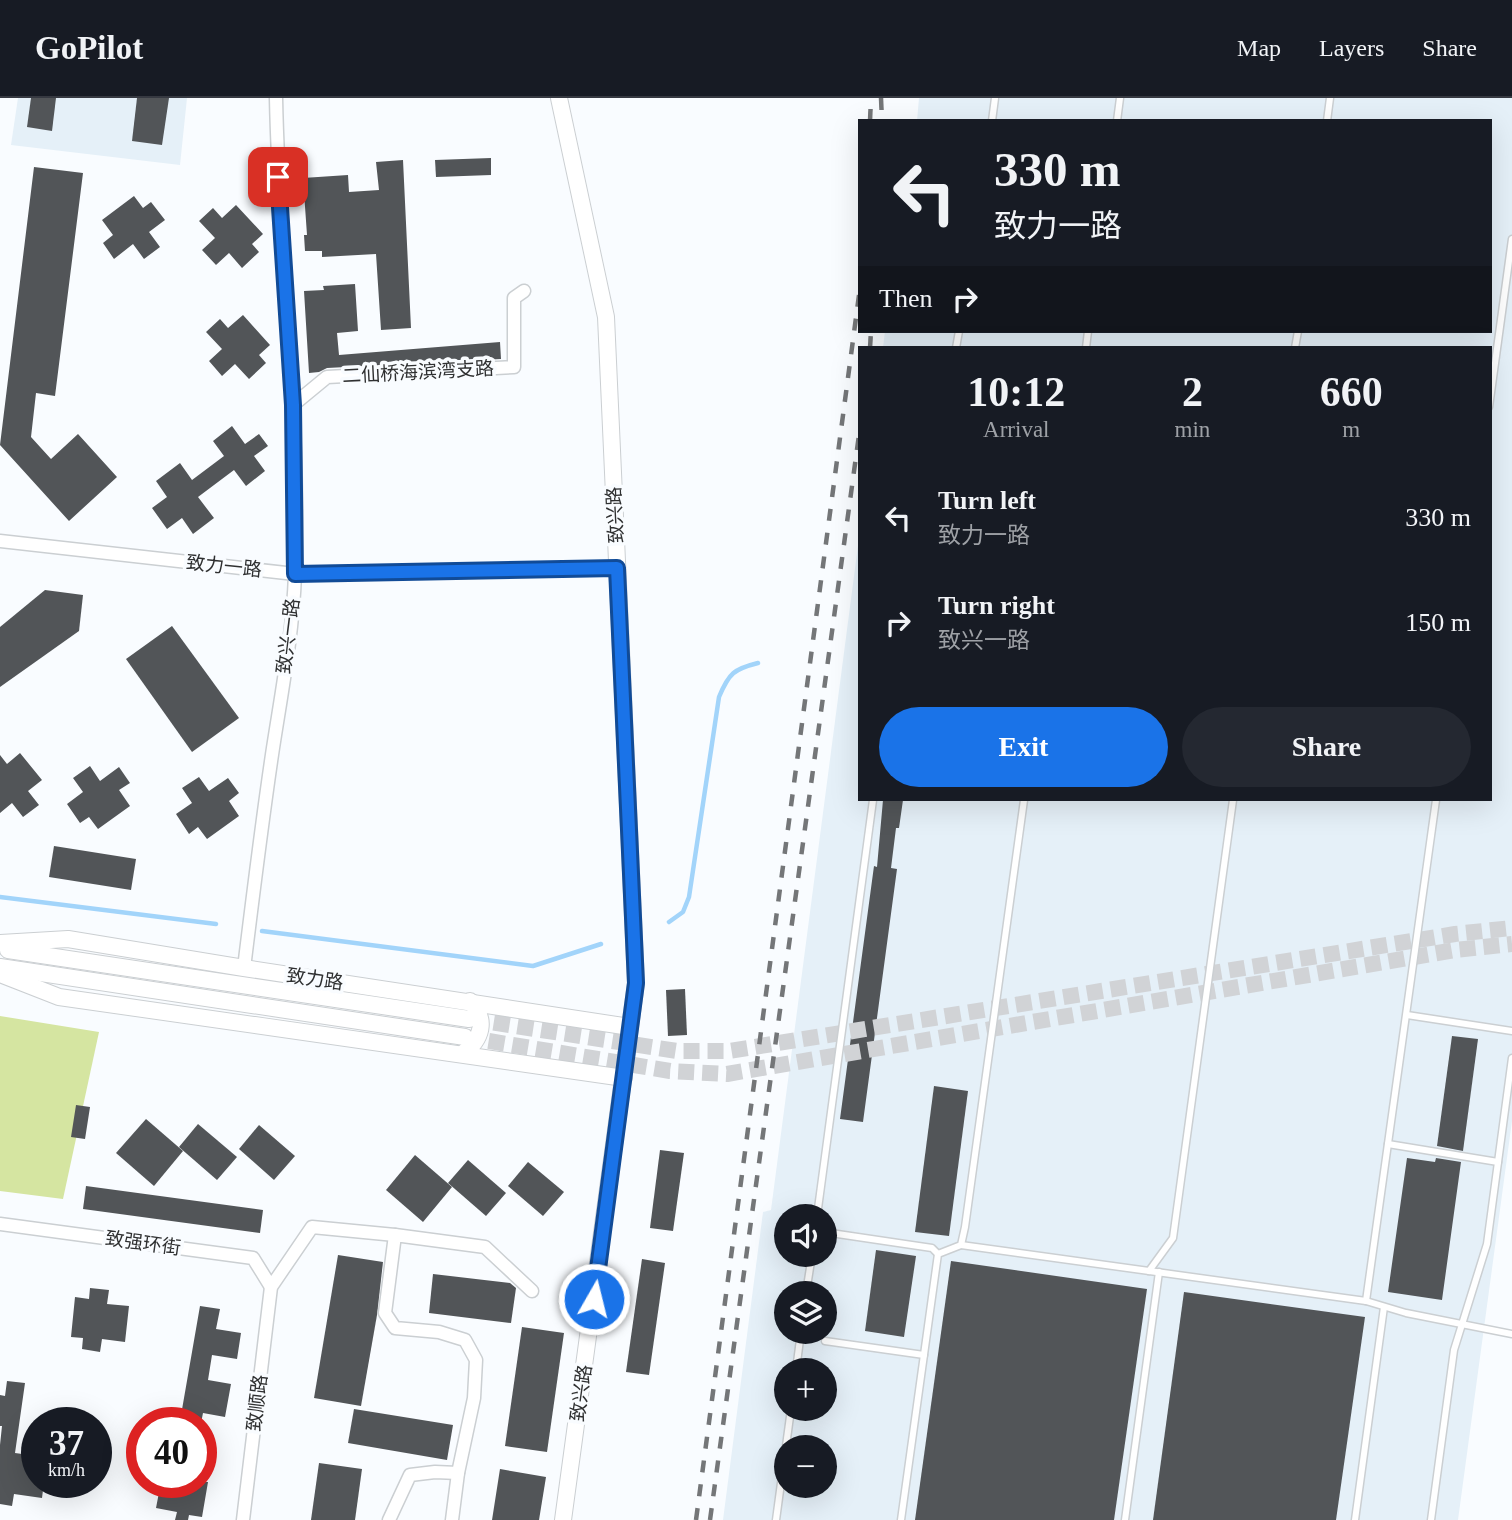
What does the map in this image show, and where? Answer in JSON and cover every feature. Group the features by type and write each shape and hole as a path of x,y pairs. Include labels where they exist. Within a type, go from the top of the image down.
{"street":[{"name":"致兴一路","path":"244,968 289,637 295,574 293,405 278,177 276,98"},
{"name":"致兴路","path":"559,98 606,317 636,983 564,1520"},
{"name":"二仙桥海滨湾支路","path":"293,405 327,377 514,367 514,298 524,291"},
{"name":"致力一路","path":"0,541 295,574 617,568"},
{"name":"致力路","path":"0,946 68,939 630,1027"},
{"name":"致力路","path":"0,946 469,1019"},
{"name":"致力路","path":"0,967 465,1037"},
{"path":"0,974 59,997 624,1078"},
{"path":"462,1054 476,1041 480,1030 481,1017 478,1009 470,1002"},
{"name":"致强环街","path":"0,1224 253,1258 271,1287"},
{"path":"271,1287 312,1227 485,1247 532,1291"},
{"path":"395,1235 385,1313 395,1328 439,1332 465,1340 476,1360 474,1398 458,1473 452,1520"},
{"name":"致顺路","path":"243,1520 271,1287"},
{"path":"389,1520 410,1475 458,1473"}],"lane":[{"path":"992,119 995,98"},
{"path":"1117,119 1120,98"},
{"path":"1327,119 1330,98"},
{"path":"1492,385 1512,239"},
{"path":"819,1204 873,801"},
{"path":"961,1245 1024,801"},
{"path":"1149,1271 1173,1238 1233,801"},
{"path":"1366,1301 1436,801"},
{"path":"1406,1015 1512,1031"},
{"path":"1431,1520 1454,1350 1488,1244 1512,1058"},
{"path":"1388,1144 1498,1162"},
{"path":"837,1234 932,1248 938,1254"},
{"path":"938,1254 961,1245 1160,1272 1366,1301 1461,1325 1512,1334"},
{"path":"901,1520 938,1254"},
{"path":"1125,1520 1160,1272"},
{"path":"1355,1520 1384,1307"},
{"path":"837,1343 924,1354"},
{"path":"776,1520 789,1421"}],"shaded area":[{"path":"18,98 187,98 180,165 11,145"},
{"path":"919,98 1512,98 1512,1121 1458,1520 723,1520 763,1212 771,1210 858,546 858,801 1492,801 1492,346 883,346 885,333 1492,333 1492,119 917,119"}],"green space":[{"path":"0,1016 99,1032 63,1199 0,1191"}],"building":[{"path":"31,98 56,98 52,131 27,127"},
{"path":"137,98 169,98 162,145 132,141"},
{"path":"491,158 491,175 436,177 435,160"},
{"path":"403,160 411,328 381,330 376,254 322,257 322,251 305,251 304,235 307,235 303,178 348,175 349,192 379,190 376,162"},
{"path":"34,167 83,173 55,396 36,393 31,437 51,459 78,434 117,477 69,521 0,445"},
{"path":"134,196 143,208 151,202 165,220 149,232 160,247 144,259 133,244 114,259 103,243 113,235 102,220"},
{"path":"236,205 263,234 252,244 259,252 242,268 229,253 216,265 202,250 215,238 199,221 213,208 222,218"},
{"path":"355,284 358,331 337,333 339,355 500,342 501,359 327,368 309,373 304,291 324,290 323,286"},
{"path":"243,315 270,345 259,355 266,363 249,379 235,364 222,376 209,361 222,349 206,332 220,319 228,328"},
{"path":"232,426 245,444 259,434 268,446 254,456 265,471 246,486 234,470 198,497 214,518 193,534 182,518 167,529 152,508 167,497 156,481 180,463 192,480 224,456 213,441"},
{"path":"45,590 83,595 79,631 0,687 0,627"},
{"path":"172,626 239,718 192,752 126,659"},
{"path":"20,753 42,780 28,791 39,805 23,817 12,803 0,813 0,755 7,764"},
{"path":"90,766 100,781 119,767 130,783 119,790 130,806 98,829 89,817 80,823 67,804 83,792 73,778"},
{"path":"199,777 209,791 228,778 239,793 229,801 239,816 207,839 198,827 189,834 176,814 192,803 182,788"},
{"path":"883,801 903,801 891,868 897,869 863,1122 840,1119 874,866 877,867"},
{"path":"54,846 136,859 131,890 49,877"},
{"path":"685,989 687,1035 668,1036 666,990"},
{"path":"1452,1036 1478,1039 1463,1151 1437,1146"},
{"path":"934,1086 968,1091 949,1236 915,1232"},
{"path":"76,1105 90,1107 85,1139 71,1137"},
{"path":"146,1119 183,1151 154,1186 116,1153"},
{"path":"198,1124 237,1157 217,1180 179,1147"},
{"path":"259,1125 295,1156 274,1180 239,1149"},
{"path":"660,1150 684,1153 673,1231 650,1228"},
{"path":"415,1155 452,1187 423,1222 386,1190"},
{"path":"1407,1158 1435,1162 1436,1158 1461,1162 1442,1300 1388,1292"},
{"path":"468,1160 506,1193 486,1216 448,1183"},
{"path":"528,1162 564,1192 543,1216 508,1186"},
{"path":"86,1186 263,1210 260,1233 83,1209"},
{"path":"876,1250 916,1256 904,1337 865,1331"},
{"path":"338,1255 383,1262 361,1406 314,1398"},
{"path":"642,1259 665,1263 649,1375 626,1372"},
{"path":"951,1261 1147,1289 1114,1520 915,1520"},
{"path":"433,1274 510,1283 516,1288 511,1323 429,1313"},
{"path":"90,1288 109,1290 107,1304 129,1306 125,1342 102,1339 100,1352 82,1349 83,1338 71,1337 75,1297 89,1299"},
{"path":"1184,1292 1365,1317 1336,1520 1153,1520"},
{"path":"200,1306 220,1309 216,1329 241,1333 237,1359 212,1355 208,1380 231,1384 225,1417 217,1416 217,1407 182,1407"},
{"path":"522,1327 564,1333 547,1452 505,1446"},
{"path":"7,1381 25,1383 15,1453 21,1454 21,1495 14,1494 12,1506 0,1504 0,1395 5,1396"},
{"path":"354,1409 453,1425 447,1460 348,1443"},
{"path":"319,1463 362,1469 355,1520 311,1520"},
{"path":"500,1469 546,1477 539,1520 492,1520"},
{"path":"158,1498 205,1498 202,1517 189,1515 188,1520 175,1520 177,1512 156,1508"}],"waterway":[{"path":"669,922 683,912 689,897 719,697 733,673 758,663"},
{"path":"0,897 216,924"},
{"path":"262,931 533,966 601,944"}],"tunnel":[{"path":"470,1019 677,1051 729,1051 1455,934 1512,928"},
{"path":"465,1037 670,1071 727,1074 1455,950 1512,944"}],"railway":[{"path":"870,119 871,98"},
{"path":"881,98 882,119"},
{"path":"696,1520 858,303"},
{"path":"870,346 871,333"},
{"path":"710,1520 858,442"}],"route":[{"path":"278,177 293,405 295,574 617,568 636,983 594,1299"}]}
